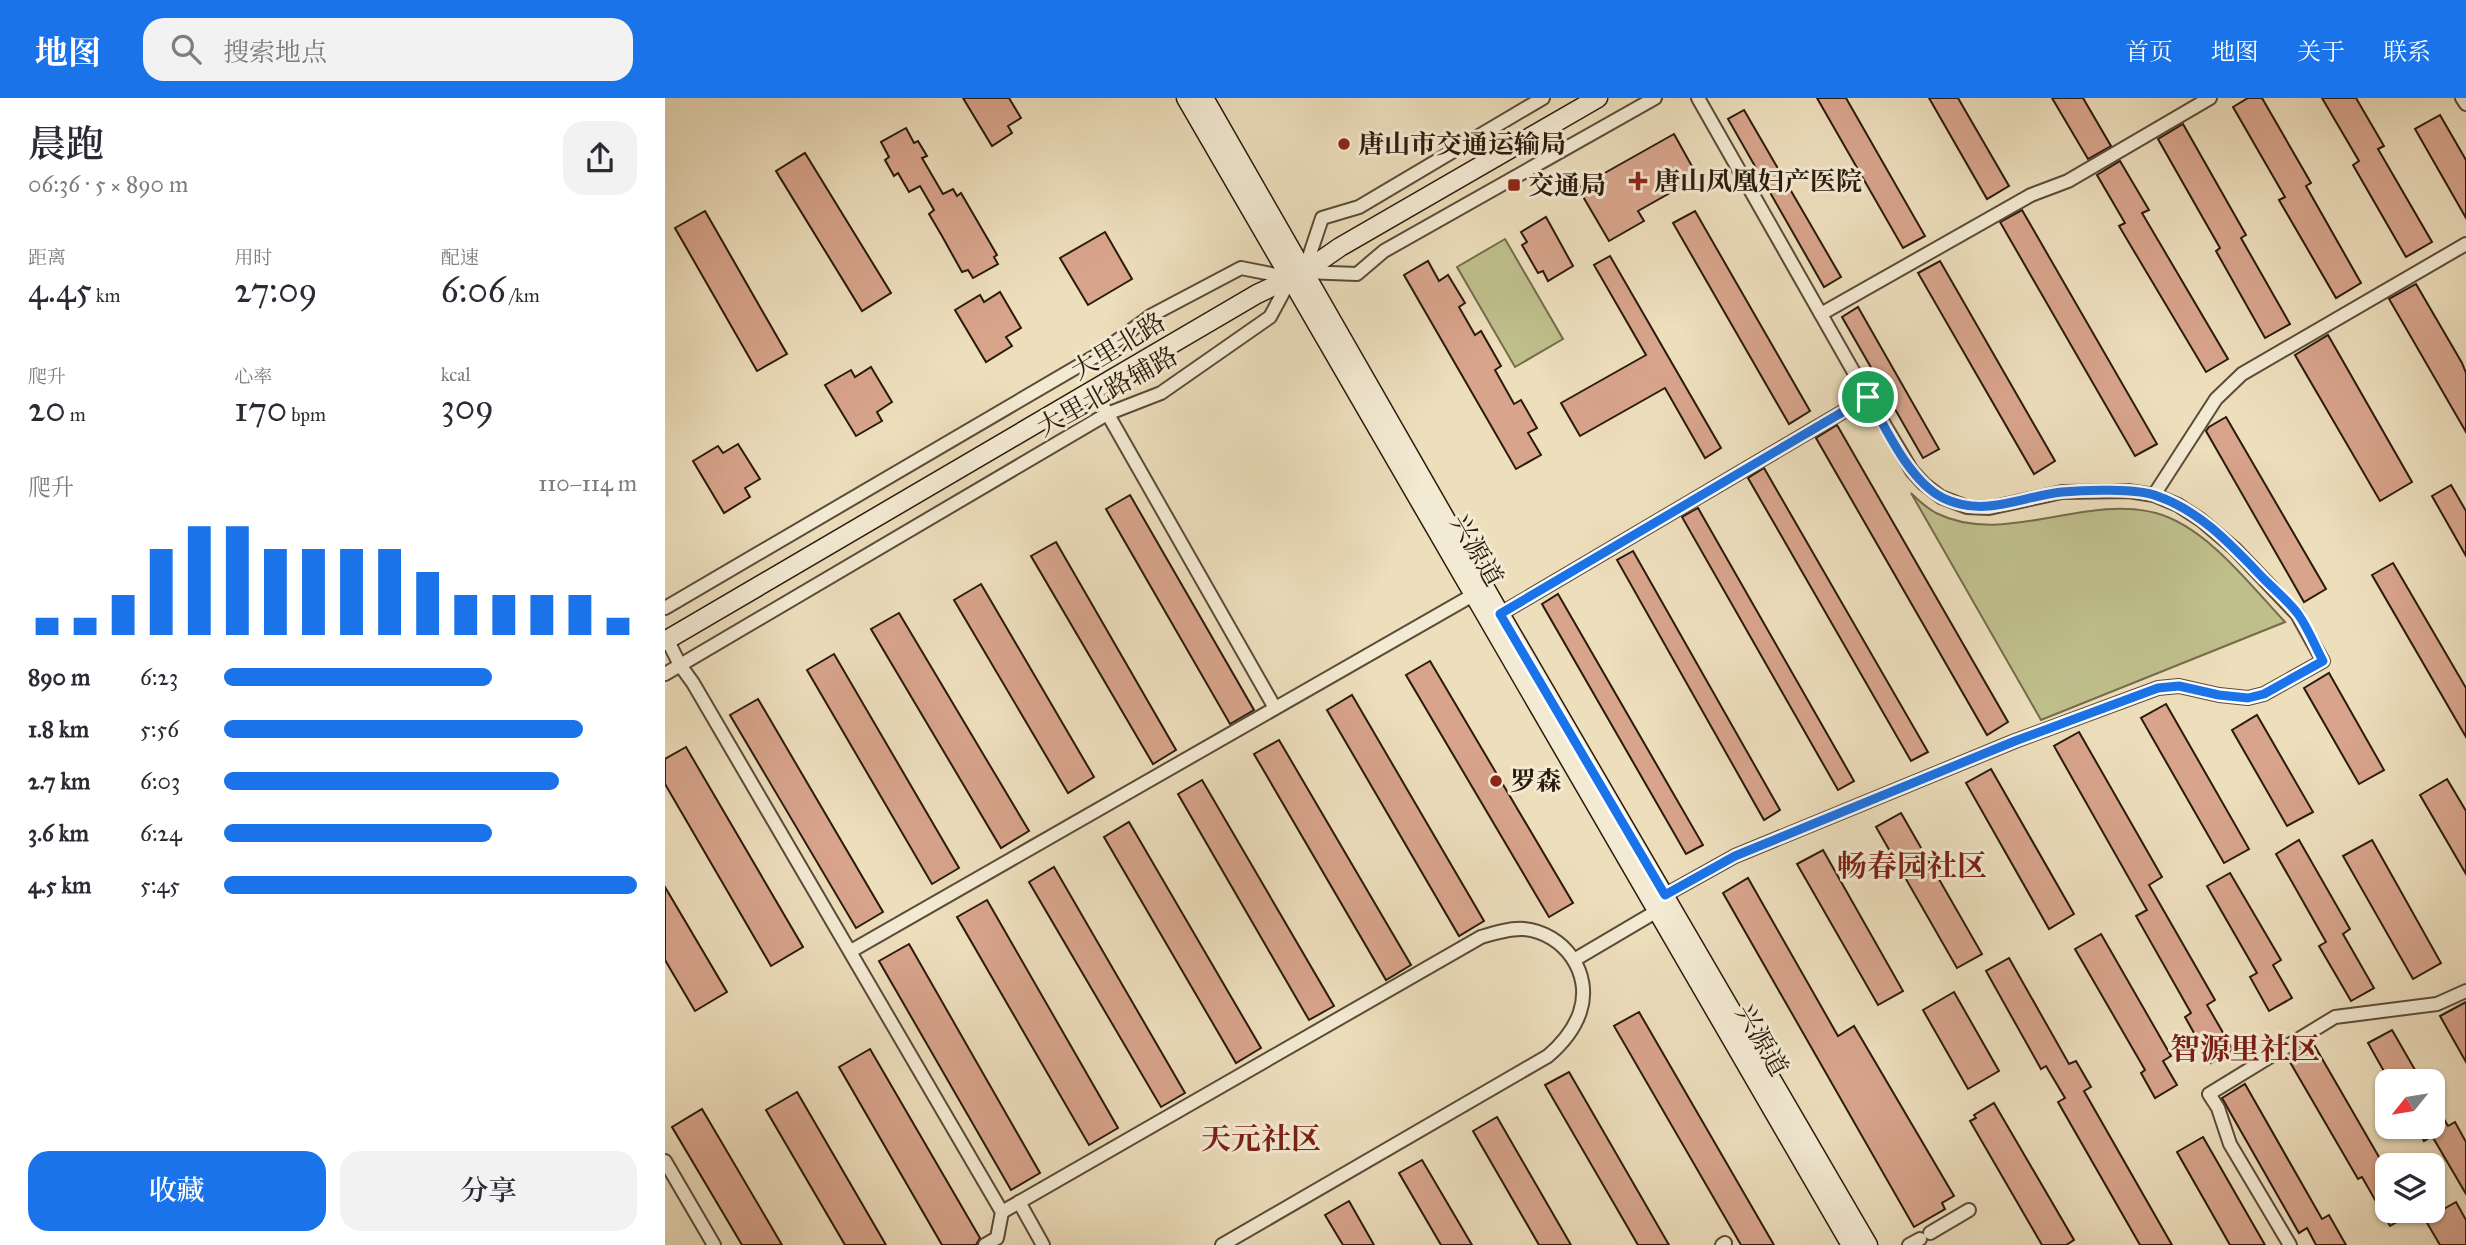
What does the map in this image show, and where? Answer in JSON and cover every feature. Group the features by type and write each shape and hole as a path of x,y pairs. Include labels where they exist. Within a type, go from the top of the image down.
{"main road":[{"name":"兴源道","path":"1186,98 1297,275 1500,614 1868,1245"},
{"name":"兴源道","path":"1204,98 1297,275 1473,595 1851,1245"},
{"name":"大里北路","path":"666,640 1598,98"}],"street":[{"name":"大里北路辅路","path":"665,674 1107,414 1161,393 1270,317 1297,275 1322,218 1359,207 1543,98"},
{"name":"大里北路辅路","path":"665,608 1099,354 1152,315 1219,279 1241,268 1297,275 1356,274 1384,251 1655,98"},
{"path":"1665,895 1735,856 2015,741 2158,688 2179,686 2248,698 2264,694 2323,661 2297,614 2235,549 2201,520 2178,505 2154,495 2128,491 2062,492 1989,508 1967,507 1941,497 1912,471 1698,98"},
{"path":"1821,314 2031,195 2068,181 2210,98"},
{"path":"2462,98 2466,104"},
{"path":"2154,495 2217,399 2235,380 2256,365 2466,244"},
{"path":"1094,390 1275,708"},
{"path":"1500,614 1868,397"},
{"path":"851,951 1473,595"},
{"path":"666,640 1002,1212 997,1238 985,1245"},
{"path":"1574,960 1657,911"},
{"path":"1002,1212 1481,937 1522,929 1542,933 1560,944 1574,960 1581,976 1583,994 1580,1012 1563,1044 1548,1056 1222,1245"},
{"path":"2290,1245 2230,1144 2218,1108 2209,1094 2335,1017 2437,1004 2466,992"},
{"path":"665,1161 714,1245"},
{"path":"1019,1202 1044,1245"},
{"path":"1920,1239 1969,1209"}],"green space":[{"path":"1505,239 1563,339 1515,367 1457,267"},
{"path":"1911,493 1936,513 1962,522 1989,525 2101,510 2129,509 2156,513 2175,520 2210,544 2285,622 2041,720"}],"building":[{"path":"963,98 1009,98 1021,118 1008,126 1012,133 992,146"},
{"path":"1817,98 1846,98 1925,236 1903,248"},
{"path":"1929,98 1958,98 2009,186 1987,199"},
{"path":"2052,98 2083,98 2111,146 2088,159"},
{"path":"2248,98 2262,98 2311,183 2306,186 2361,283 2336,298 2279,200 2285,197 2233,107"},
{"path":"2322,98 2356,98 2384,146 2378,149 2432,242 2406,257 2353,165 2359,161"},
{"path":"1744,110 1841,277 1824,287 1728,119"},
{"path":"2440,115 2466,160 2466,218 2415,129"},
{"path":"2183,124 2246,235 2241,238 2290,324 2265,338 2216,251 2220,248 2158,139"},
{"path":"906,128 914,143 918,141 927,156 922,158 943,194 953,189 957,196 961,193 997,255 994,257 998,264 973,278 968,270 962,272 929,214 934,210 920,186 909,192 898,173 894,176 885,160 889,157 881,142"},
{"path":"1674,134 1698,177 1638,211 1644,221 1609,241 1578,188"},
{"path":"805,153 891,293 862,311 776,171"},
{"path":"2120,161 2149,210 2142,213 2228,359 2206,372 2119,226 2125,223 2097,175"},
{"path":"2022,210 2157,444 2135,456 2000,222"},
{"path":"705,211 787,354 757,371 675,228"},
{"path":"1695,211 1810,411 1789,424 1673,223"},
{"path":"1546,217 1573,266 1548,281 1543,271 1538,273 1522,245 1527,242 1521,232"},
{"path":"1105,232 1132,279 1088,305 1060,258"},
{"path":"1610,256 1721,448 1705,458 1665,388 1580,436 1561,403 1646,355 1594,265"},
{"path":"1428,261 1439,281 1448,275 1465,303 1459,307 1475,335 1481,331 1501,366 1495,370 1514,404 1521,400 1537,428 1528,433 1541,455 1516,469 1404,275"},
{"path":"1940,261 2055,461 2034,474 1918,273"},
{"path":"2416,284 2466,373 2466,432 2389,299"},
{"path":"1000,292 1021,328 1006,337 1012,346 986,362 955,310 980,295 984,302"},
{"path":"1858,307 1939,449 1923,458 1842,317"},
{"path":"2328,335 2412,482 2380,501 2295,355"},
{"path":"871,367 892,402 877,412 882,421 856,436 825,385 851,370 855,377"},
{"path":"2226,417 2326,589 2304,602 2206,431"},
{"path":"1837,425 2008,722 1987,735 1816,438"},
{"path":"738,444 760,479 745,488 750,497 724,513 693,461 718,446 723,453"},
{"path":"1764,468 1928,752 1911,761 1748,478"},
{"path":"2451,485 2466,511 2466,556 2432,496"},
{"path":"1130,495 1254,710 1230,724 1106,509"},
{"path":"1698,508 1854,781 1838,790 1682,517"},
{"path":"1056,542 1176,750 1153,764 1031,556"},
{"path":"1633,551 1780,810 1764,820 1617,560"},
{"path":"2393,563 2466,688 2466,737 2372,575"},
{"path":"981,584 1094,777 1068,793 954,600"},
{"path":"1558,594 1703,845 1686,854 1542,604"},
{"path":"899,613 1029,831 1001,848 871,629"},
{"path":"834,654 959,868 932,884 807,670"},
{"path":"1430,661 1573,903 1549,917 1406,675"},
{"path":"2329,673 2384,770 2359,784 2304,688"},
{"path":"1352,695 1484,921 1459,936 1327,710"},
{"path":"758,699 883,912 856,928 730,715"},
{"path":"2166,704 2249,849 2224,863 2141,718"},
{"path":"2257,715 2313,812 2287,826 2232,730"},
{"path":"2079,732 2162,877 2149,885 2215,1000 2207,1005 2233,1050 2211,1063 2185,1017 2191,1013 2136,916 2147,910 2054,746"},
{"path":"1279,740 1411,965 1386,980 1254,754"},
{"path":"686,747 803,947 771,966 665,784 665,759"},
{"path":"1991,769 2074,914 2049,929 1966,783"},
{"path":"2447,779 2466,811 2466,874 2420,795"},
{"path":"1202,780 1334,1006 1309,1020 1178,794"},
{"path":"1901,813 1982,954 1957,968 1876,827"},
{"path":"1129,822 1261,1048 1236,1063 1104,837"},
{"path":"2299,840 2350,929 2343,934 2374,988 2351,1001 2319,946 2326,942 2276,854"},
{"path":"2372,840 2441,963 2413,979 2343,856"},
{"path":"1823,850 1903,991 1878,1005 1797,864"},
{"path":"1054,867 1185,1093 1161,1107 1029,882"},
{"path":"2230,873 2281,960 2273,965 2292,998 2269,1011 2250,977 2257,973 2207,886"},
{"path":"1748,878 1838,1036 1854,1026 1954,1196 1942,1203 1945,1209 1914,1227 1723,893"},
{"path":"665,887 727,992 695,1011 665,960"},
{"path":"987,900 1118,1128 1089,1145 957,917"},
{"path":"2101,934 2171,1056 2163,1061 2177,1085 2155,1098 2141,1073 2145,1070 2075,949"},
{"path":"909,944 1040,1173 1011,1190 879,961"},
{"path":"2009,958 2069,1064 2076,1061 2091,1087 2084,1091 2172,1245 2140,1245 2058,1102 2065,1098 2046,1066 2041,1069 1986,971"},
{"path":"1954,992 1999,1071 1968,1089 1923,1010"},
{"path":"2466,1002 2466,1062 2440,1016"},
{"path":"1639,1012 1774,1245 1741,1245 1614,1026"},
{"path":"2392,1030 2414,1069 2383,1069 2368,1043"},
{"path":"2313,1043 2377,1153 2375,1200 2362,1177 2358,1179 2287,1057"},
{"path":"870,1049 980,1238 976,1245 942,1245 839,1067"},
{"path":"1569,1072 1669,1245 1638,1245 1545,1085"},
{"path":"2245,1084 2322,1219 2329,1215 2346,1245 2316,1245 2307,1228 2299,1233 2222,1098"},
{"path":"797,1092 886,1245 845,1245 766,1110"},
{"path":"1994,1103 2074,1240 2066,1245 2042,1245 1970,1121 1976,1118 1974,1115"},
{"path":"702,1109 782,1245 742,1245 672,1127"},
{"path":"1497,1117 1571,1245 1539,1245 1473,1131"},
{"path":"2445,1121 2448,1126 2455,1122 2466,1142 2466,1194 2445,1158 2445,1153 2442,1153 2434,1139 2445,1139"},
{"path":"2203,1137 2265,1245 2230,1245 2177,1152"},
{"path":"1422,1160 1472,1245 1441,1245 1399,1173"},
{"path":"1349,1201 1374,1245 1343,1245 1325,1215"},
{"path":"2456,1202 2466,1220 2466,1245 2440,1245 2427,1223 2445,1223 2445,1208"}],"place":[{"name":"唐山市交通运输局","path":"1344,144"},
{"name":"唐山凤凰妇产医院","path":"1638,181"},
{"name":"交通局","path":"1514,185"},
{"name":"罗森","path":"1496,781"}],"district":[{"name":"畅春园社区","path":"1912,866"},
{"name":"智源里社区","path":"2245,1049"},
{"name":"天元社区","path":"1261,1139"}],"route":[{"path":"1868,397 1912,471 1941,497 1967,507 1989,508 2062,492 2128,491 2154,495 2178,505 2201,520 2235,549 2297,614 2323,661 2264,694 2248,698 2179,686 2158,688 2015,741 1735,856 1665,895 1500,614 1868,397"}]}
